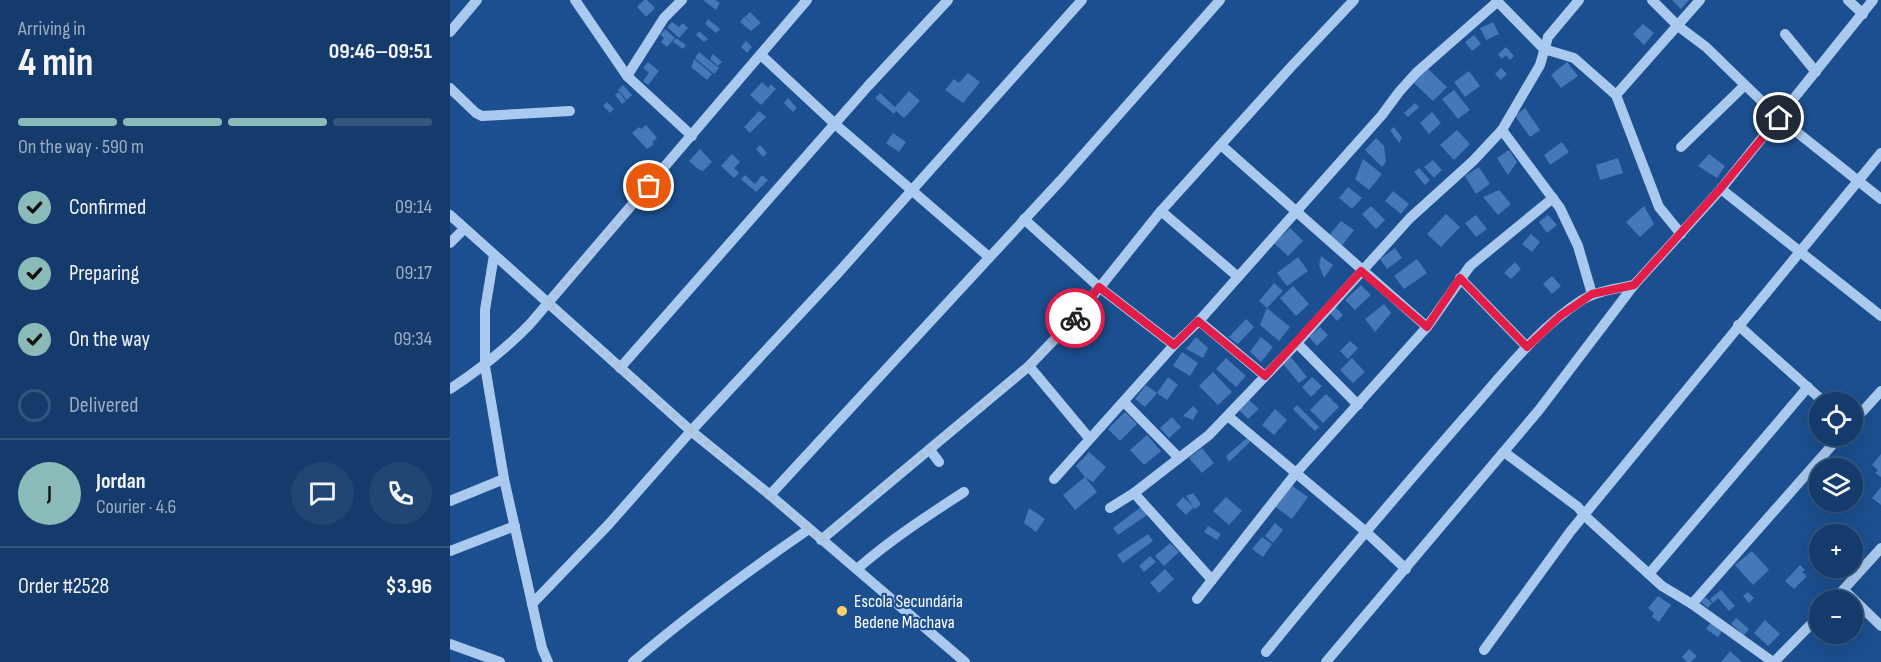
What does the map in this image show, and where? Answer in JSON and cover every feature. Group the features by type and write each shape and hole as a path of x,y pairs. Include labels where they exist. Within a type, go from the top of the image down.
{"street":[{"path":"450,32 477,0"},
{"path":"627,76 664,18 682,0"},
{"path":"450,389 507,348 807,0"},
{"path":"620,368 835,124 948,0"},
{"path":"532,604 609,524 691,430 914,190 1082,0"},
{"path":"770,495 1061,180 1220,0"},
{"path":"821,540 1029,366 1076,317 1161,211 1354,0"},
{"path":"1110,508 1134,493 1209,435 1297,343 1410,218 1473,161 1502,130 1540,64 1548,37 1579,0"},
{"path":"1652,0 1678,26 1706,47 1779,118 1881,200"},
{"path":"1616,95 1700,0"},
{"path":"1848,0 1863,14"},
{"path":"1326,662 1539,410 1634,285 1720,189 1873,0 1881,7"},
{"path":"578,1 627,76 692,136"},
{"path":"1054,478 1198,321 1382,115 1416,73 1497,1 1544,49 1574,58 1616,95 1659,207 1681,234"},
{"path":"1785,33 1816,72"},
{"path":"761,55 835,124 989,257"},
{"path":"1682,147 1744,86"},
{"path":"450,88 476,113 483,116 570,111"},
{"path":"1502,130 1560,208 1578,246 1592,294"},
{"path":"1221,145 1427,327"},
{"path":"1484,650 1570,532 1881,153"},
{"path":"1720,189 1881,316"},
{"path":"1197,599 1296,473 1427,327 1470,266 1553,198"},
{"path":"1161,211 1237,276"},
{"path":"450,215 691,430 965,662"},
{"path":"1024,219 1099,287 1174,345"},
{"path":"450,243 464,229"},
{"path":"494,255 485,309 485,366 504,479 532,604 548,662"},
{"path":"1460,278 1527,347"},
{"path":"1266,652 1365,531 1527,347 1560,316 1592,294 1634,285"},
{"path":"1198,321 1265,376"},
{"path":"1738,325 1813,392"},
{"path":"1297,343 1358,405"},
{"path":"1029,366 1089,438"},
{"path":"1649,574 1808,387"},
{"path":"1863,411 1881,391"},
{"path":"1124,402 1178,457"},
{"path":"1228,416 1365,531 1406,569"},
{"path":"1692,604 1831,446"},
{"path":"930,450 939,462"},
{"path":"1504,452 1578,507 1662,586 1692,604 1774,662 1809,626"},
{"path":"450,501 504,479"},
{"path":"857,569 916,522 964,492"},
{"path":"1134,493 1212,580"},
{"path":"450,551 515,526"},
{"path":"633,662 671,629 735,581 809,530"},
{"path":"1845,590 1881,548"},
{"path":"1863,609 1881,626"},
{"path":"450,644 500,662"}],"building":[{"path":"644,0 655,8 646,17 637,7"},
{"path":"703,0 715,0 720,3 716,10"},
{"path":"1672,0 1689,0 1681,9"},
{"path":"750,12 761,23 751,31 740,22 744,17 753,25 745,17"},
{"path":"708,19 720,29 716,33 705,24"},
{"path":"672,22 679,27 683,23 688,28 679,38 667,27"},
{"path":"1493,22 1499,34 1486,40 1480,28"},
{"path":"1643,24 1654,33 1644,45 1633,34"},
{"path":"665,29 675,38 667,47 661,42 664,38 660,35"},
{"path":"699,31 708,39 704,42 696,35"},
{"path":"1474,35 1481,44 1472,51 1465,42"},
{"path":"676,38 686,45 683,49 673,42"},
{"path":"746,41 752,47 747,53 741,47"},
{"path":"1506,47 1514,56 1510,60 1506,55 1502,59 1498,54"},
{"path":"699,52 719,68 714,74 695,58"},
{"path":"713,54 722,62 718,66 710,59"},
{"path":"694,59 712,74 707,80 691,67"},
{"path":"648,62 659,71 648,85 643,81 649,73 643,68"},
{"path":"1567,62 1578,76 1561,88 1551,75"},
{"path":"1427,68 1447,87 1433,101 1413,82"},
{"path":"1501,68 1507,74 1501,80 1495,74"},
{"path":"1469,71 1480,86 1465,97 1454,82"},
{"path":"968,73 980,82 963,103 945,90 954,79 959,83"},
{"path":"762,82 768,88 771,84 776,89 761,105 750,95"},
{"path":"623,85 632,95 627,100 618,90"},
{"path":"1454,90 1470,110 1458,119 1442,99"},
{"path":"909,91 920,101 904,118 896,111 894,114 875,98 880,93 895,107"},
{"path":"619,92 626,101 622,104 615,95"},
{"path":"788,98 797,108 793,112 784,103"},
{"path":"607,102 614,109 610,113 603,106"},
{"path":"1415,103 1419,107 1408,117 1404,113"},
{"path":"1525,108 1540,130 1530,137 1515,116"},
{"path":"759,111 766,117 750,133 744,127"},
{"path":"1432,112 1441,123 1429,134 1420,123"},
{"path":"646,125 657,138 652,142 654,144 647,149 632,133"},
{"path":"1394,127 1402,138 1399,143 1390,130"},
{"path":"1457,130 1470,144 1454,160 1440,145"},
{"path":"893,133 906,142 899,152 886,143"},
{"path":"1376,138 1384,146 1386,162 1382,167 1365,150"},
{"path":"1562,142 1569,152 1550,165 1544,155"},
{"path":"760,145 767,153 763,157 756,149"},
{"path":"700,149 712,162 703,171 689,161"},
{"path":"1509,150 1517,162 1508,175 1497,158"},
{"path":"732,154 740,162 734,168 739,173 734,178 721,166"},
{"path":"1709,154 1725,166 1717,178 1698,166"},
{"path":"1618,158 1623,173 1600,180 1596,165"},
{"path":"1363,159 1382,174 1369,190 1355,179"},
{"path":"1433,160 1442,170 1434,178 1424,167"},
{"path":"1479,167 1490,184 1476,194 1465,176"},
{"path":"1419,168 1430,180 1425,185 1414,172"},
{"path":"745,175 755,184 762,175 768,180 756,192 741,179"},
{"path":"1348,187 1362,198 1352,209 1339,198"},
{"path":"1499,190 1511,204 1498,215 1483,197"},
{"path":"1393,191 1409,204 1401,214 1385,201"},
{"path":"1371,206 1385,220 1376,229 1362,214"},
{"path":"1644,206 1654,224 1640,237 1626,222"},
{"path":"1446,214 1460,227 1441,247 1427,234"},
{"path":"1476,215 1487,229 1476,237 1465,223"},
{"path":"1548,215 1557,225 1547,233 1539,222"},
{"path":"1341,221 1354,230 1340,248 1327,238"},
{"path":"1290,228 1303,241 1288,256 1274,243"},
{"path":"1531,234 1540,242 1532,252 1522,244"},
{"path":"1395,248 1402,258 1387,269 1380,259"},
{"path":"1321,256 1333,265 1324,278 1319,265"},
{"path":"1298,257 1308,271 1287,286 1277,273"},
{"path":"1417,259 1427,273 1404,289 1394,276"},
{"path":"1515,262 1521,269 1511,279 1504,273"},
{"path":"1552,276 1561,286 1552,294 1543,284"},
{"path":"1274,283 1283,291 1267,308 1259,301"},
{"path":"1361,285 1371,295 1355,310 1345,300"},
{"path":"1293,286 1309,304 1296,316 1280,298"},
{"path":"1384,304 1391,313 1375,332 1365,319"},
{"path":"1334,306 1343,315 1337,321 1328,311"},
{"path":"1267,308 1290,327 1279,341 1260,325"},
{"path":"1246,319 1254,327 1238,344 1229,337"},
{"path":"1320,327 1328,335 1317,346 1309,337"},
{"path":"1196,337 1208,348 1203,358 1186,349"},
{"path":"1261,337 1273,347 1261,362 1250,352"},
{"path":"1350,341 1358,348 1348,359 1340,351"},
{"path":"1182,352 1198,363 1190,376 1173,366"},
{"path":"1291,357 1307,377 1299,383 1283,364"},
{"path":"1226,358 1246,376 1236,387 1216,369"},
{"path":"1352,358 1365,372 1353,383 1340,370"},
{"path":"1213,372 1232,392 1218,405 1199,386"},
{"path":"1168,377 1178,385 1167,400 1157,393"},
{"path":"1312,377 1322,386 1311,397 1302,387"},
{"path":"1146,385 1157,393 1145,407 1135,399"},
{"path":"1326,394 1339,407 1323,423 1310,410"},
{"path":"1248,399 1259,409 1248,419 1238,409"},
{"path":"1297,405 1319,427 1315,431 1293,409"},
{"path":"1193,406 1198,411 1193,420 1183,416"},
{"path":"1275,409 1287,420 1274,435 1262,425"},
{"path":"1125,412 1137,424 1120,441 1108,429"},
{"path":"1172,417 1181,427 1169,438 1160,428"},
{"path":"1147,435 1161,451 1144,465 1130,450"},
{"path":"1247,438 1250,442 1229,462 1226,456"},
{"path":"1202,448 1214,463 1202,473 1189,458"},
{"path":"1089,452 1106,467 1093,482 1085,477 1076,466"},
{"path":"1881,454 1881,477 1875,473 1878,470 1872,465"},
{"path":"1085,477 1097,492 1075,510 1063,495"},
{"path":"1288,483 1308,497 1292,519 1273,505"},
{"path":"1881,487 1881,505 1872,498"},
{"path":"1193,493 1201,504 1195,509 1186,496"},
{"path":"1183,497 1194,507 1186,515 1176,505"},
{"path":"1226,497 1242,511 1229,525 1213,511"},
{"path":"1141,507 1147,515 1118,535 1113,528"},
{"path":"1029,508 1045,519 1036,532 1024,523"},
{"path":"1275,523 1283,530 1273,543 1265,536"},
{"path":"1208,526 1221,534 1217,540 1204,532"},
{"path":"1148,534 1153,541 1123,563 1117,555"},
{"path":"1262,537 1272,544 1263,557 1252,549"},
{"path":"1170,543 1179,552 1164,566 1155,556"},
{"path":"1752,551 1769,570 1753,585 1735,565"},
{"path":"1150,556 1156,562 1144,572 1139,566"},
{"path":"1800,565 1805,570 1802,572 1807,576 1794,589 1785,581"},
{"path":"1165,569 1174,579 1159,593 1150,583"},
{"path":"1721,590 1735,606 1729,611 1718,598 1713,603 1710,599"},
{"path":"1748,592 1754,598 1749,603 1743,596"},
{"path":"1658,596 1671,605 1659,622 1652,617 1654,613 1648,608"},
{"path":"1705,597 1712,603 1708,608 1701,602"},
{"path":"1736,618 1749,629 1744,635 1731,624"},
{"path":"1765,620 1780,634 1768,646 1754,633"},
{"path":"1711,622 1722,631 1718,637 1706,629"},
{"path":"1689,649 1697,656 1691,662 1687,662 1682,657"},
{"path":"1730,651 1742,662 1721,662"}],"way so far":[{"path":"649,186 548,303 657,401 821,540 1029,366 1075,318"}],"place":[{"name":"Escola Secundária Bedene Machava","path":"842,611"}],"route":[{"path":"1075,318 1099,287 1174,345 1198,321 1265,376 1361,271 1427,327 1460,278 1527,347 1560,316 1592,294 1634,285 1681,234 1779,118"}]}
